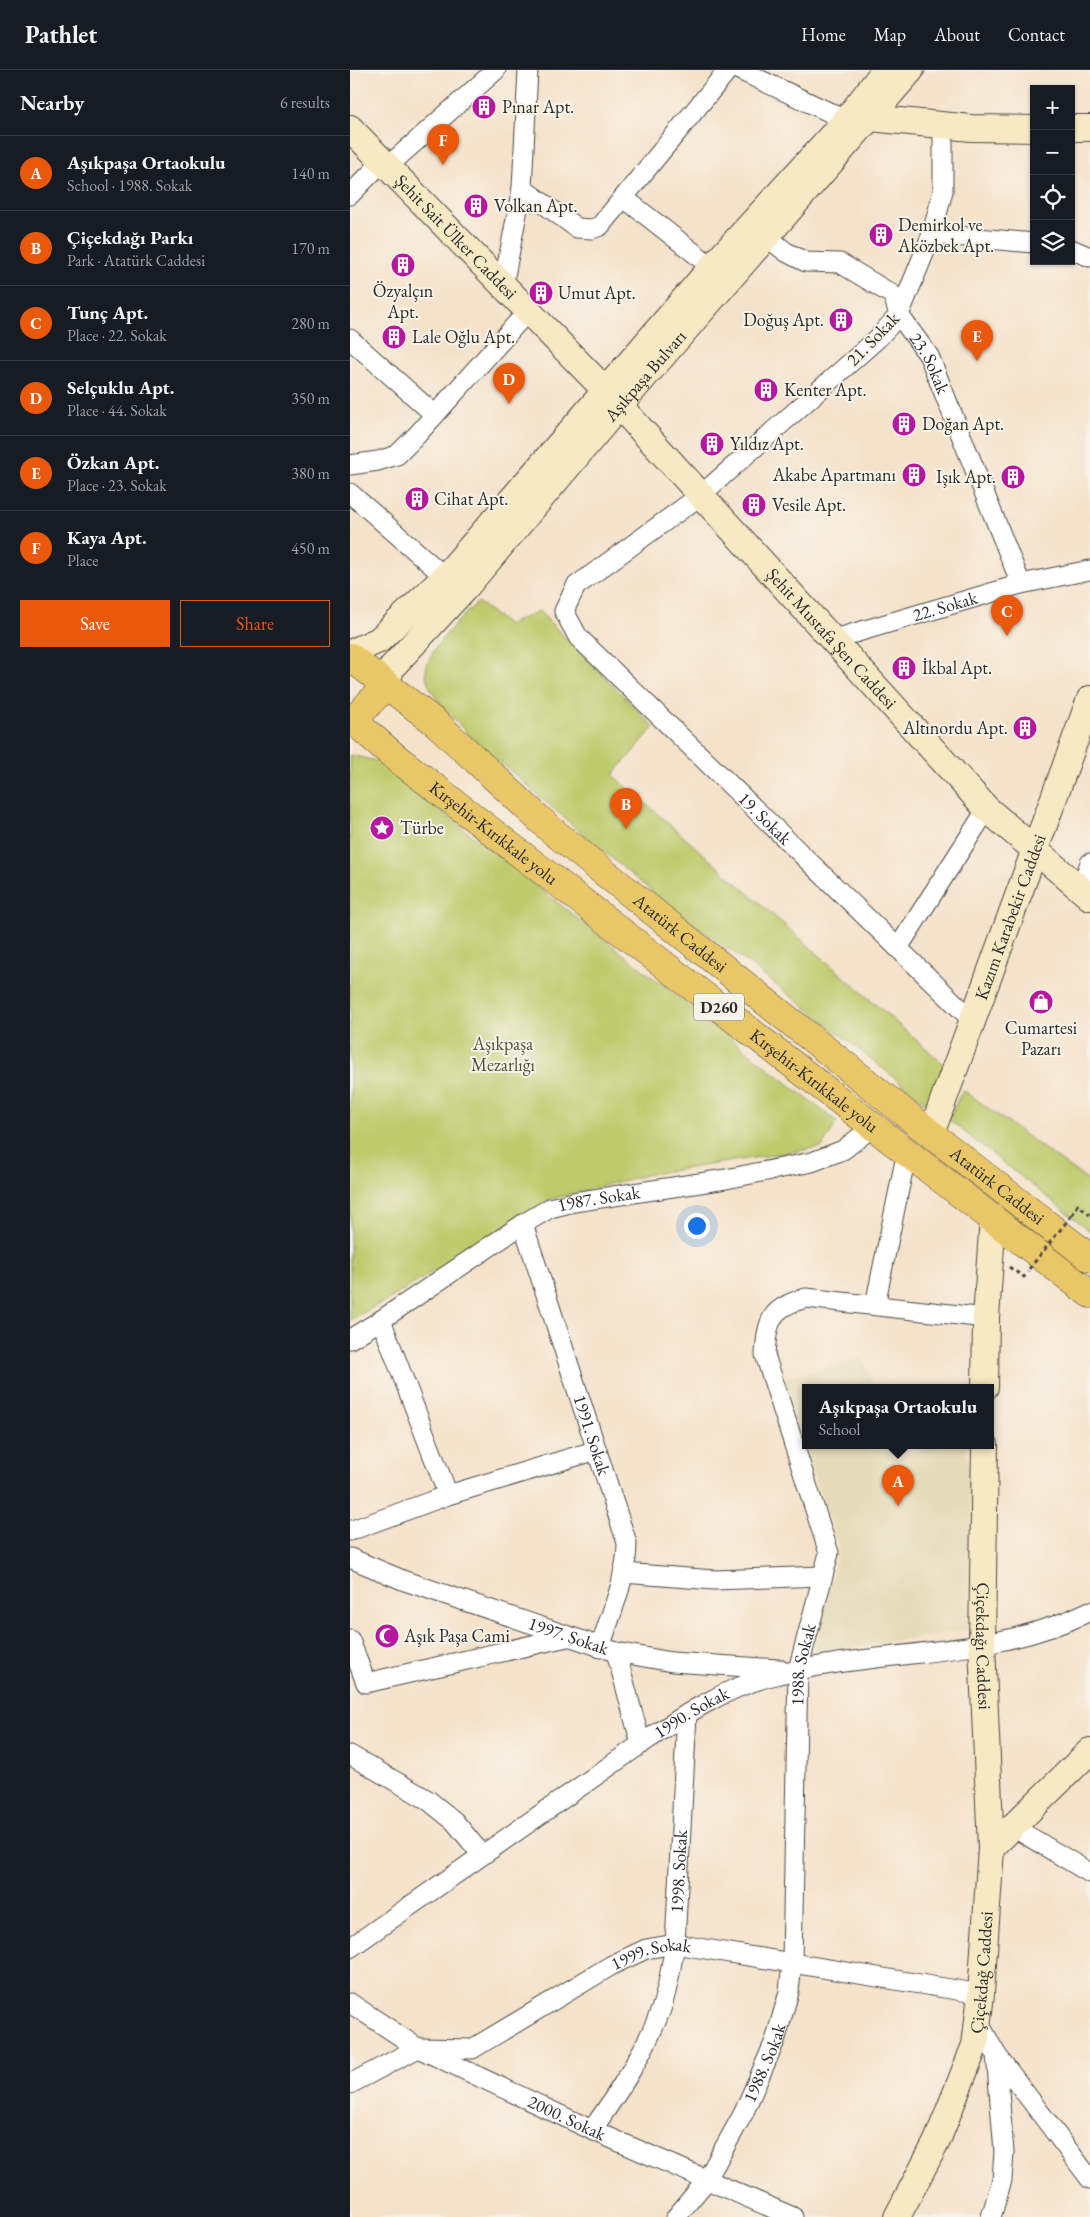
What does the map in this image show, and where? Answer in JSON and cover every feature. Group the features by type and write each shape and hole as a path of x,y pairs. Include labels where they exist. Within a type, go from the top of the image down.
{"highway":[{"name":"Atatürk Caddesi","path":"350,655 436,723 550,829 931,1134 1090,1258"},
{"path":"352,720 386,685"},
{"name":"Kırşehir-Kırıkkale yolu","path":"352,720 394,756 907,1150 1090,1294"}],"street":[{"path":"350,194 496,70"},
{"path":"503,286 522,188 528,70"},
{"path":"522,188 577,228 592,229 600,226 728,70"},
{"path":"740,70 858,119 1030,129"},
{"name":"Aşıkpaşa Bulvarı","path":"350,655 379,640 445,577 612,398 767,237 858,119 885,70"},
{"name":"Aşıkpaşa Bulvarı","path":"386,685 392,667 466,587 712,267 858,119 911,70"},
{"name":"21. Sokak","path":"564,610 576,586 701,495 877,339 899,315 932,234 943,190 944,125"},
{"name":"Şehit Sait Ülker Caddesi","path":"350,128 612,398"},
{"path":"1075,128 1090,128"},
{"path":"619,204 712,267"},
{"path":"932,234 1030,243"},
{"name":"23. Sokak","path":"767,237 786,252 806,262 840,263 893,295 899,315 929,356 1021,584"},
{"path":"1075,251 1090,257"},
{"path":"350,465 378,461 397,454 528,312"},
{"path":"350,339 435,415"},
{"name":"Şehit Mustafa Şen Caddesi","path":"612,398 987,809 1085,893"},
{"path":"350,493 445,577"},
{"name":"22. Sokak","path":"831,640 1021,584 1090,570"},
{"name":"19. Sokak","path":"564,610 578,637 972,1020"},
{"name":"Kazım Karabekir Caddesi","path":"931,1134 1033,850 1090,699"},
{"path":"898,948 987,809"},
{"path":"1085,893 1090,863"},
{"name":"1987. Sokak","path":"350,1338 381,1320 523,1224 550,1208 574,1202 726,1179 812,1162 843,1150 874,1126"},
{"path":"875,1305 907,1150"},
{"path":"985,1384 986,1318 993,1217"},
{"name":"1991. Sokak","path":"523,1224 627,1543 627,1557 608,1650"},
{"name":"1988. Sokak","path":"676,2217 706,2181 743,2114 775,2041 789,1992 792,1962 798,1670 829,1552 765,1355 766,1334 772,1315 787,1303 806,1298 986,1318"},
{"path":"381,1320 448,1495"},
{"name":"Çiçekdağı Caddesi","path":"984,1449 982,1645 991,1848"},
{"path":"350,1531 448,1495 597,1450"},
{"name":"1997. Sokak","path":"350,1558 406,1581 608,1650 672,1662 798,1670"},
{"path":"623,1573 714,1580 822,1576"},
{"name":"1990. Sokak","path":"350,1948 641,1744 686,1714 736,1688 798,1670 982,1645 1025,1636 1090,1611"},
{"path":"350,1640 366,1683 567,1637"},
{"path":"608,1650 641,1744"},
{"name":"1998. Sokak","path":"592,2130 631,2070 660,2012 670,1977 675,1944 686,1714"},
{"path":"991,1848 1090,1751"},
{"path":"350,1755 428,1800 454,1821 482,1855"},
{"path":"1013,1827 1090,1873"},
{"name":"Çiçekdağ Caddesi","path":"897,2217 925,2166 948,2115 975,2045 979,2024 991,1848"},
{"name":"1999. Sokak","path":"350,2084 418,2048 472,2049 612,1966 646,1949 675,1944 981,1994"},
{"name":"2000. Sokak","path":"350,2003 418,2048 592,2130 706,2181 793,2217"},
{"path":"979,2024 996,2054 1090,2179"},
{"path":"990,2217 1002,2180 1004,2152 996,2054"}],"path":[{"path":"1029,1269 1072,1215 1078,1204 1090,1215"}],"shaded area":[{"path":"863,1358 873,1384 802,1384 802,1441 781,1379"},
{"path":"805,1449 898,1449 901,1457 922,1449 966,1449 972,1489 969,1630 814,1653 839,1549"}],"green space":[{"path":"478,602 508,625 539,611 654,727 613,775 946,1066 928,1105 862,1051 749,964 684,917 492,756 450,715 438,701 430,687 426,675 427,666 437,646"},
{"name":"Aşıkpaşa Mezarlığı","path":"350,755 377,761 837,1122 822,1147 645,1175 548,1200 391,1298 350,1320"},
{"path":"963,1090 1090,1182 1090,1231 948,1119"}],"place":[{"name":"Pınar Apt.","path":"484,107"},
{"name":"Kaya Apt.","path":"443,165"},
{"name":"Volkan Apt.","path":"476,206"},
{"name":"Demirkol ve Aközbek Apt.","path":"881,235"},
{"name":"Özyalçın Apt.","path":"403,265"},
{"name":"Umut Apt.","path":"541,293"},
{"name":"Doğuş Apt.","path":"841,320"},
{"name":"Lale Oğlu Apt.","path":"394,337"},
{"name":"Özkan Apt.","path":"977,361"},
{"name":"Kenter Apt.","path":"766,390"},
{"name":"Selçuklu Apt.","path":"509,404"},
{"name":"Doğan Apt.","path":"904,424"},
{"name":"Yıldız Apt.","path":"712,444"},
{"name":"Akabe Apartmanı","path":"914,475"},
{"name":"Işık Apt.","path":"1013,477"},
{"name":"Cihat Apt.","path":"417,499"},
{"name":"Vesile Apt.","path":"754,505"},
{"name":"Tunç Apt.","path":"1007,636"},
{"name":"İkbal Apt.","path":"904,668"},
{"name":"Altınordu Apt.","path":"1025,728"},
{"name":"Türbe","path":"382,828"},
{"name":"Çiçekdağı Parkı","path":"626,829"},
{"name":"Cumartesi Pazarı","path":"1041,1002"},
{"name":"Aşıkpaşa Ortaokulu","path":"898,1506"},
{"name":"Aşık Paşa Cami","path":"387,1636"}]}
